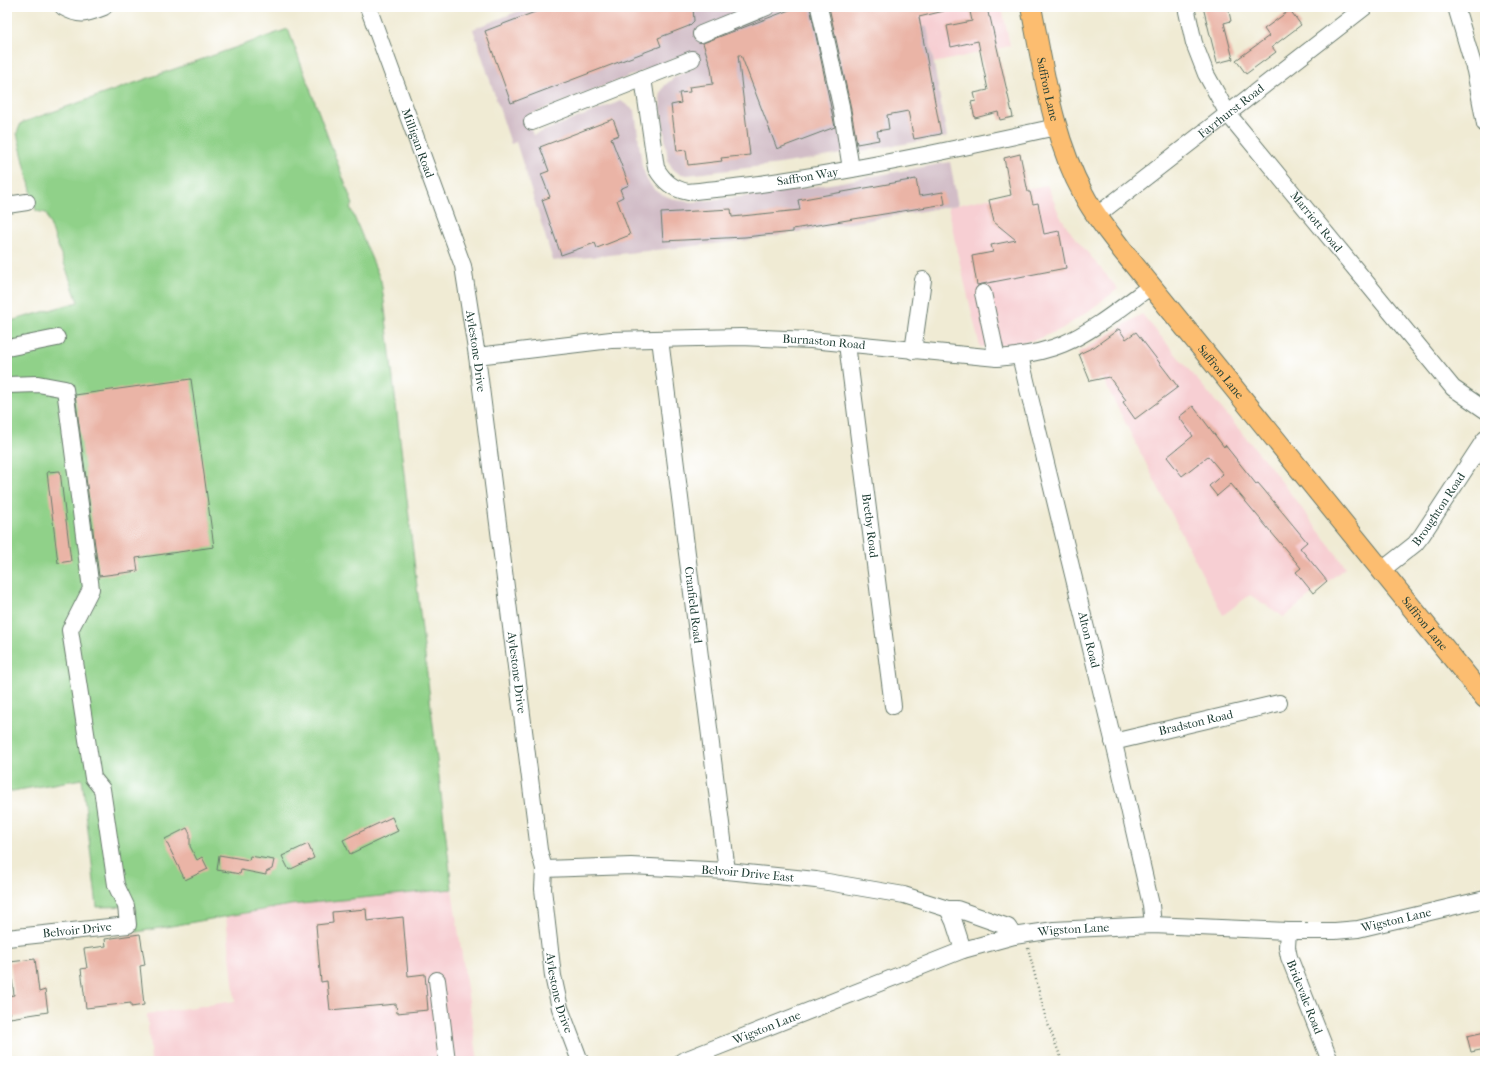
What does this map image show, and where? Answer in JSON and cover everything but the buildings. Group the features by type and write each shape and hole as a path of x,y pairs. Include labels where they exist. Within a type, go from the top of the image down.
{"main road":[{"name":"Saffron Lane","path":"1030,7 1056,127 1074,175 1096,216 1485,698"}],"street":[{"path":"62,7 74,13 85,14 104,7"},
{"name":"Milligan Road","path":"368,7 463,266 466,281"},
{"path":"701,34 767,7"},
{"path":"819,7 841,106 851,169"},
{"name":"Marriott Road","path":"1186,7 1194,43 1206,74 1228,114 1453,388 1485,410"},
{"name":"Fayrhurst Road","path":"1096,216 1365,7"},
{"path":"1456,7 1475,71 1485,124"},
{"path":"532,122 692,60"},
{"name":"Saffron Way","path":"643,78 656,168 661,177 668,184 678,190 688,192 766,184 851,169 1056,127"},
{"path":"7,205 27,202"},
{"path":"913,351 923,280"},
{"name":"Aylestone Drive","path":"466,281 477,356 539,850 544,870 543,889 554,976 560,1008 580,1061"},
{"name":"Burnaston Road","path":"477,356 611,340 741,337 811,340 997,358 1020,356 1064,344 1083,333 1151,286"},
{"path":"983,293 997,358"},
{"path":"7,348 57,338"},
{"name":"Cranfield Road","path":"660,339 727,871"},
{"name":"Bretby Road","path":"847,344 893,706"},
{"name":"Alton Road","path":"1020,356 1113,742 1151,905 1153,925"},
{"name":"Belvoir Drive","path":"7,385 38,384 65,389 90,589 70,630 93,778 102,789 116,885 126,906 128,925 7,938"},
{"name":"Broughton Road","path":"1382,570 1405,552 1422,535 1485,440"},
{"name":"Bradston Road","path":"1113,742 1279,703"},
{"name":"Belvoir Drive East","path":"544,870 631,866 727,871 816,880 904,896 948,909 957,909 1008,927 1019,935"},
{"name":"Wigston Lane","path":"682,1061 963,950 1019,935 1054,930 1153,925 1288,931 1336,931 1358,929 1485,899"},
{"path":"948,909 963,950"},
{"name":"Bridevale Road","path":"1288,931 1287,946 1289,957 1330,1061"},
{"path":"437,980 448,1061"}],"path":[{"path":"1019,935 1046,1019 1062,1061"}],"shaded area":[{"path":"529,7 855,7 861,41 927,26 947,137 780,164 687,175 678,173 673,169 668,161 660,100 661,92 665,85 675,77 695,67 690,53 526,116 533,135 621,101 635,111 642,166 647,180 653,188 661,194 676,200 693,202 758,195 836,183 950,162 958,205 750,240 553,261 516,142 511,144 473,29"},
{"path":"855,7 1002,7 1010,46 934,63 927,26 861,41"},
{"path":"1047,185 1060,216 1072,234 1118,289 1062,329 1035,340 1011,345 980,347 948,207"},
{"path":"1142,314 1269,465 1346,567 1284,617 1250,595 1223,615 1103,379 1090,381 1078,353"},
{"path":"452,889 478,1061 151,1061 147,1014 235,1001 226,917 291,905"}],"green space":[{"path":"288,29 353,205 350,207 381,281 452,889 291,905 137,932 135,906 97,907 82,779 7,792 7,322 78,302 46,213 36,211 17,133 21,123"}]}
